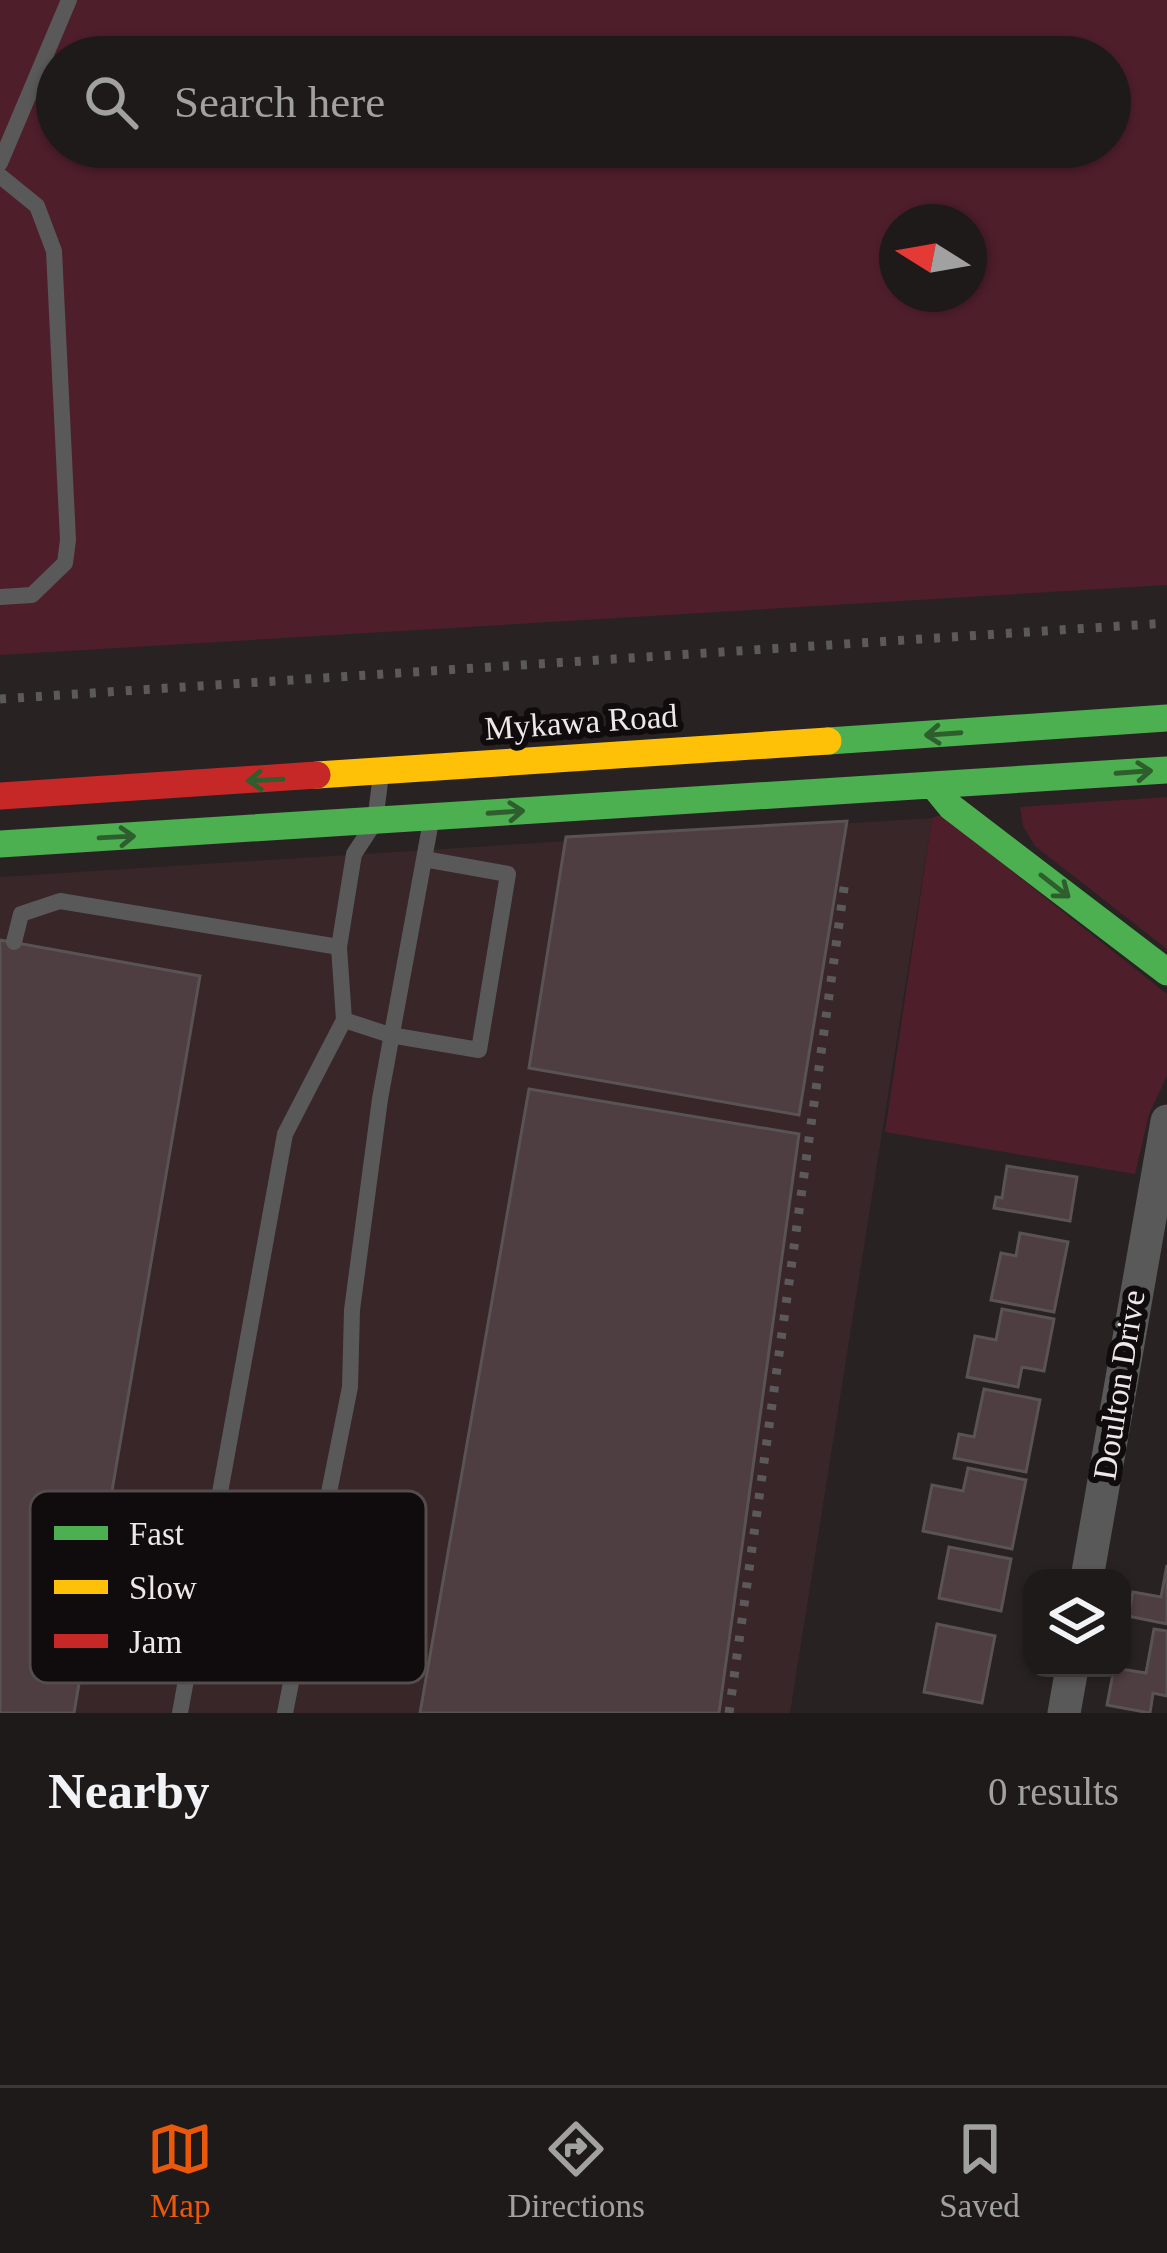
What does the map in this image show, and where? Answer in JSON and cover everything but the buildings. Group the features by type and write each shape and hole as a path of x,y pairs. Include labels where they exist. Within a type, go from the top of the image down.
{"main road":[{"name":"Mykawa Road","path":"0,796 1167,718"},
{"path":"1011,851 1003,805 1014,780 1059,727"},
{"path":"0,844 1167,770"},
{"path":"933,785 951,807 1167,972"}],"street":[{"name":"Doulton Drive","path":"1089,1569 1167,1121"},
{"path":"1064,1713 1070,1677"}],"lane":[{"path":"54,36 69,0"},
{"path":"0,163 36,78"},
{"path":"0,176 37,206 54,251 68,540 65,563 32,595 0,597"},
{"path":"220,1491 285,1134 344,1020 339,946 354,854 376,822 382,773"},
{"path":"329,1491 350,1387 352,1310 390,1035 432,816"},
{"path":"344,1020 390,1035 478,1050 508,874 424,859"},
{"path":"14,942 21,914 60,902 339,946"},
{"path":"180,1713 185,1683"},
{"path":"285,1713 291,1683"}],"shaded area":[{"path":"0,0 1167,0 1167,585 0,655"},
{"path":"1167,797 1167,949 1035,846 1023,826 1020,807"},
{"path":"941,815 1167,994 1167,1076 1149,1114 1135,1174 885,1132 932,818"},
{"path":"932,818 790,1713 0,1713 0,877"}],"railway":[{"path":"0,699 1167,623"},
{"path":"729,1713 845,881"}],"traffic: fast":[{"path":"828,741 1167,718"},
{"path":"0,844 1167,770"},
{"path":"933,785 951,807 1167,972"}],"traffic: slow":[{"path":"317,775 828,741"}],"traffic: jam":[{"path":"0,796 317,775"}]}
